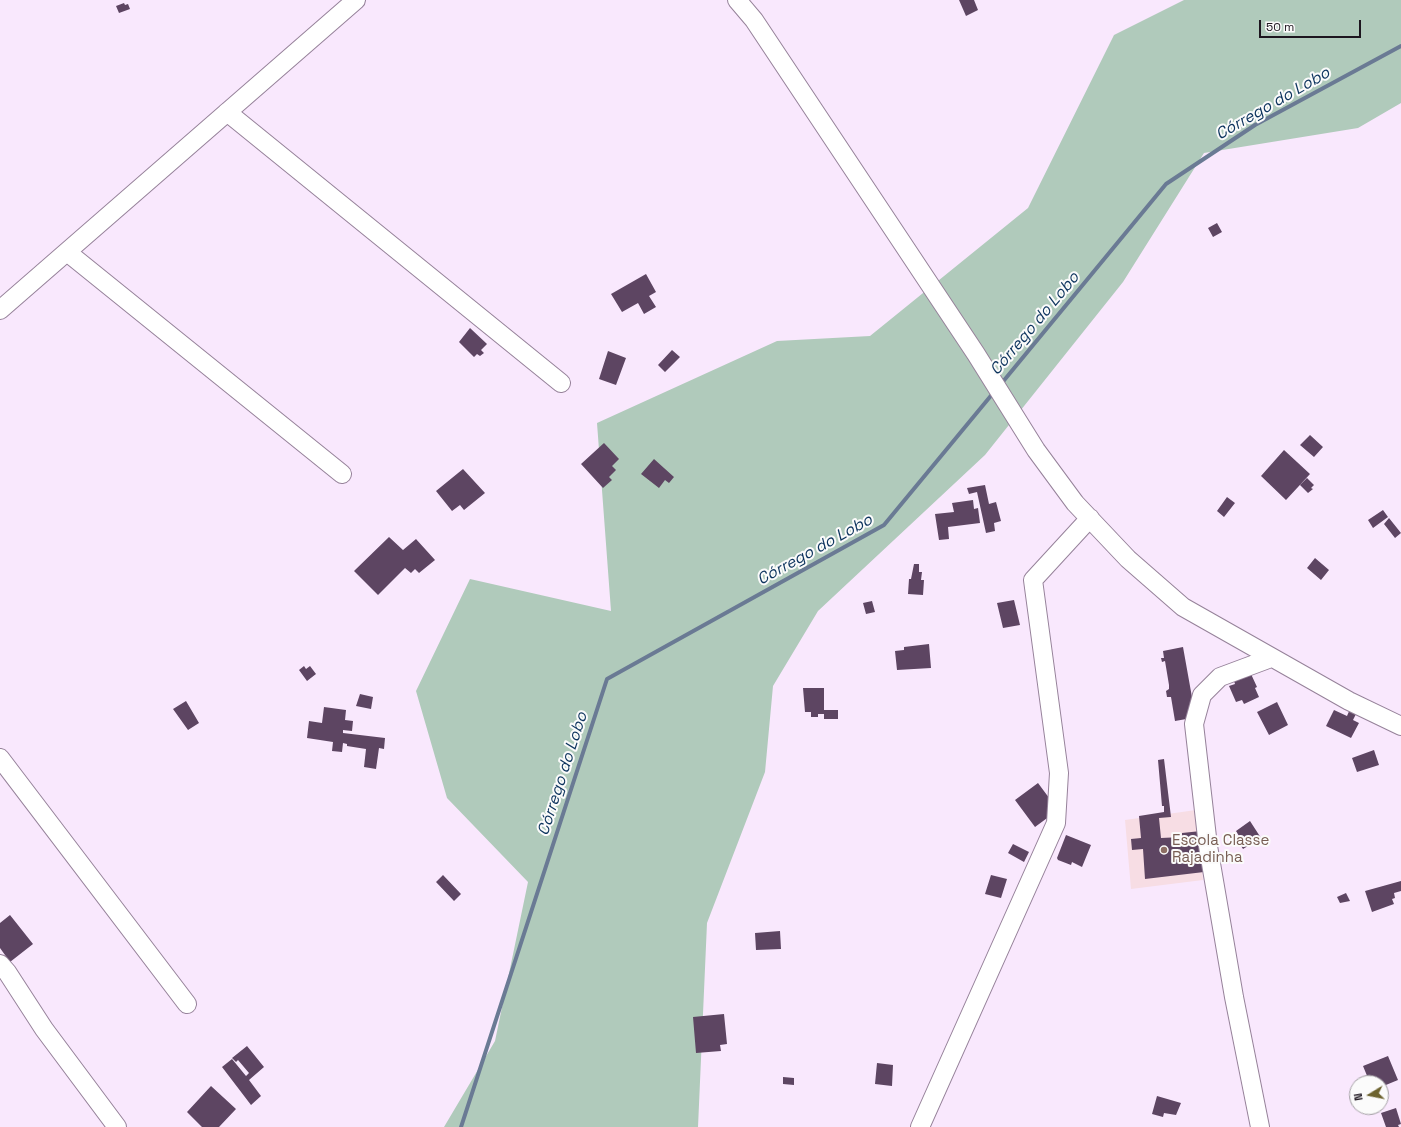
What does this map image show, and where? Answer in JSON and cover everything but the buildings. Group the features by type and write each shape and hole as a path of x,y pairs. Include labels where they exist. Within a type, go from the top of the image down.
{"street":[{"path":"0,310 356,0"},
{"path":"737,0 754,20 963,334 1036,450 1076,503 1128,559 1183,607 1349,701 1401,726"},
{"path":"227,112 561,383"},
{"path":"67,252 342,474"},
{"path":"920,1127 1056,823 1060,773 1033,580 1090,518"},
{"path":"1260,1127 1234,997 1210,854 1194,724 1202,695 1220,677 1271,658"},
{"path":"0,758 186,1004"},
{"path":"0,964 7,972 44,1029 117,1127"}],"shaded area":[{"name":"Escola Classe Rajadinha","path":"1196,810 1203,880 1131,889 1125,820"}],"green space":[{"path":"1184,0 1401,0 1401,103 1358,128 1204,153 1123,282 985,455 818,611 773,686 765,772 707,923 698,1127 444,1127 495,1041 528,882 447,798 416,691 470,579 611,611 597,423 777,341 870,336 1028,208 1114,35"}],"waterway":[{"name":"Córrego do Lobo","path":"1001,384 1166,184 1255,125 1401,46"},
{"name":"Córrego do Lobo","path":"461,1127 607,679 884,525 994,392"}],"place":[{"name":"Escola Classe Rajadinha","path":"1164,850"}]}
